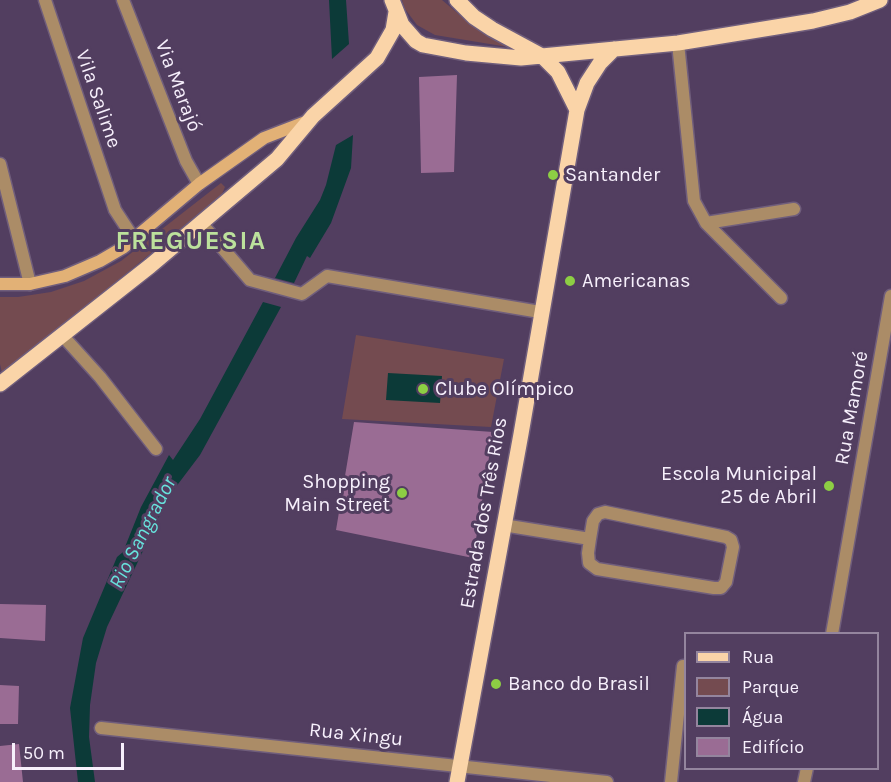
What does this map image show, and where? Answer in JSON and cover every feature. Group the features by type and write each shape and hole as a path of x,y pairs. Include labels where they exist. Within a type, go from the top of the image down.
{"main road":[{"path":"457,0 474,17 492,29 542,56 562,77 577,110"},
{"path":"394,6 411,36 423,45 521,58 678,44 813,21 850,12 880,0"},
{"path":"0,384 277,159 308,121 376,58 393,30 394,6"},
{"name":"Estrada dos Três Rios","path":"457,782 577,110 587,84 600,63 614,49"},
{"path":"0,284 30,284 81,270 118,251 200,184 264,138 308,121"}],"street":[{"name":"Vila Salime","path":"45,0 115,210 135,239"},
{"name":"Via Marajó","path":"123,0 186,161 200,184"},
{"path":"678,44 694,201 706,223 781,298"},
{"path":"0,164 30,284"},
{"path":"706,223 794,209"},
{"path":"201,222 250,280 302,294 327,276 540,312"},
{"name":"Rua Mamoré","path":"832,632 891,296"},
{"path":"62,335 100,377 156,449"},
{"path":"606,512 726,537 731,540 733,547 726,582 721,588 714,588 597,569 589,562 590,539 593,521 598,514 606,512"},
{"path":"503,525 590,539"},
{"path":"671,782 683,666"},
{"name":"Rua Xingu","path":"100,728 607,782"}],"green space":[{"path":"402,0 442,0 468,22 508,47 435,35 417,25 405,9"},
{"path":"221,183 225,187 222,194 16,365 2,373 0,297 51,292 84,281 121,261"},
{"name":"Clube Olímpico","path":"356,335 504,359 491,427 342,419"}],"water":[{"path":"329,0 346,0 349,44 332,59"},
{"path":"353,135 351,168 331,223 310,258 307,256 294,283 275,278 320,200 336,145"},
{"name":"Rio Sangrador","path":"263,302 281,307 200,455 169,496 107,627 96,663 90,705 89,737 95,782 78,782 70,708 83,638 141,507 169,455 173,460 200,419"},
{"path":"388,373 442,376 440,403 386,400"}],"building":[{"path":"457,75 454,172 421,173 419,77"},
{"path":"354,422 493,432 473,558 336,530"},
{"path":"0,604 46,605 45,641 0,638"},
{"path":"0,685 19,686 18,724 0,724"},
{"path":"19,744 23,782 0,782 0,746"}],"place":[{"name":"Santander","path":"553,175"},
{"name":"Americanas","path":"570,281"},
{"name":"Clube Olímpico","path":"423,389"},
{"name":"Escola Municipal 25 de Abril","path":"829,486"},
{"name":"Shopping Main Street","path":"402,493"},
{"name":"Banco do Brasil","path":"496,684"}],"district":[{"name":"FREGUESIA","path":"191,242"}]}
